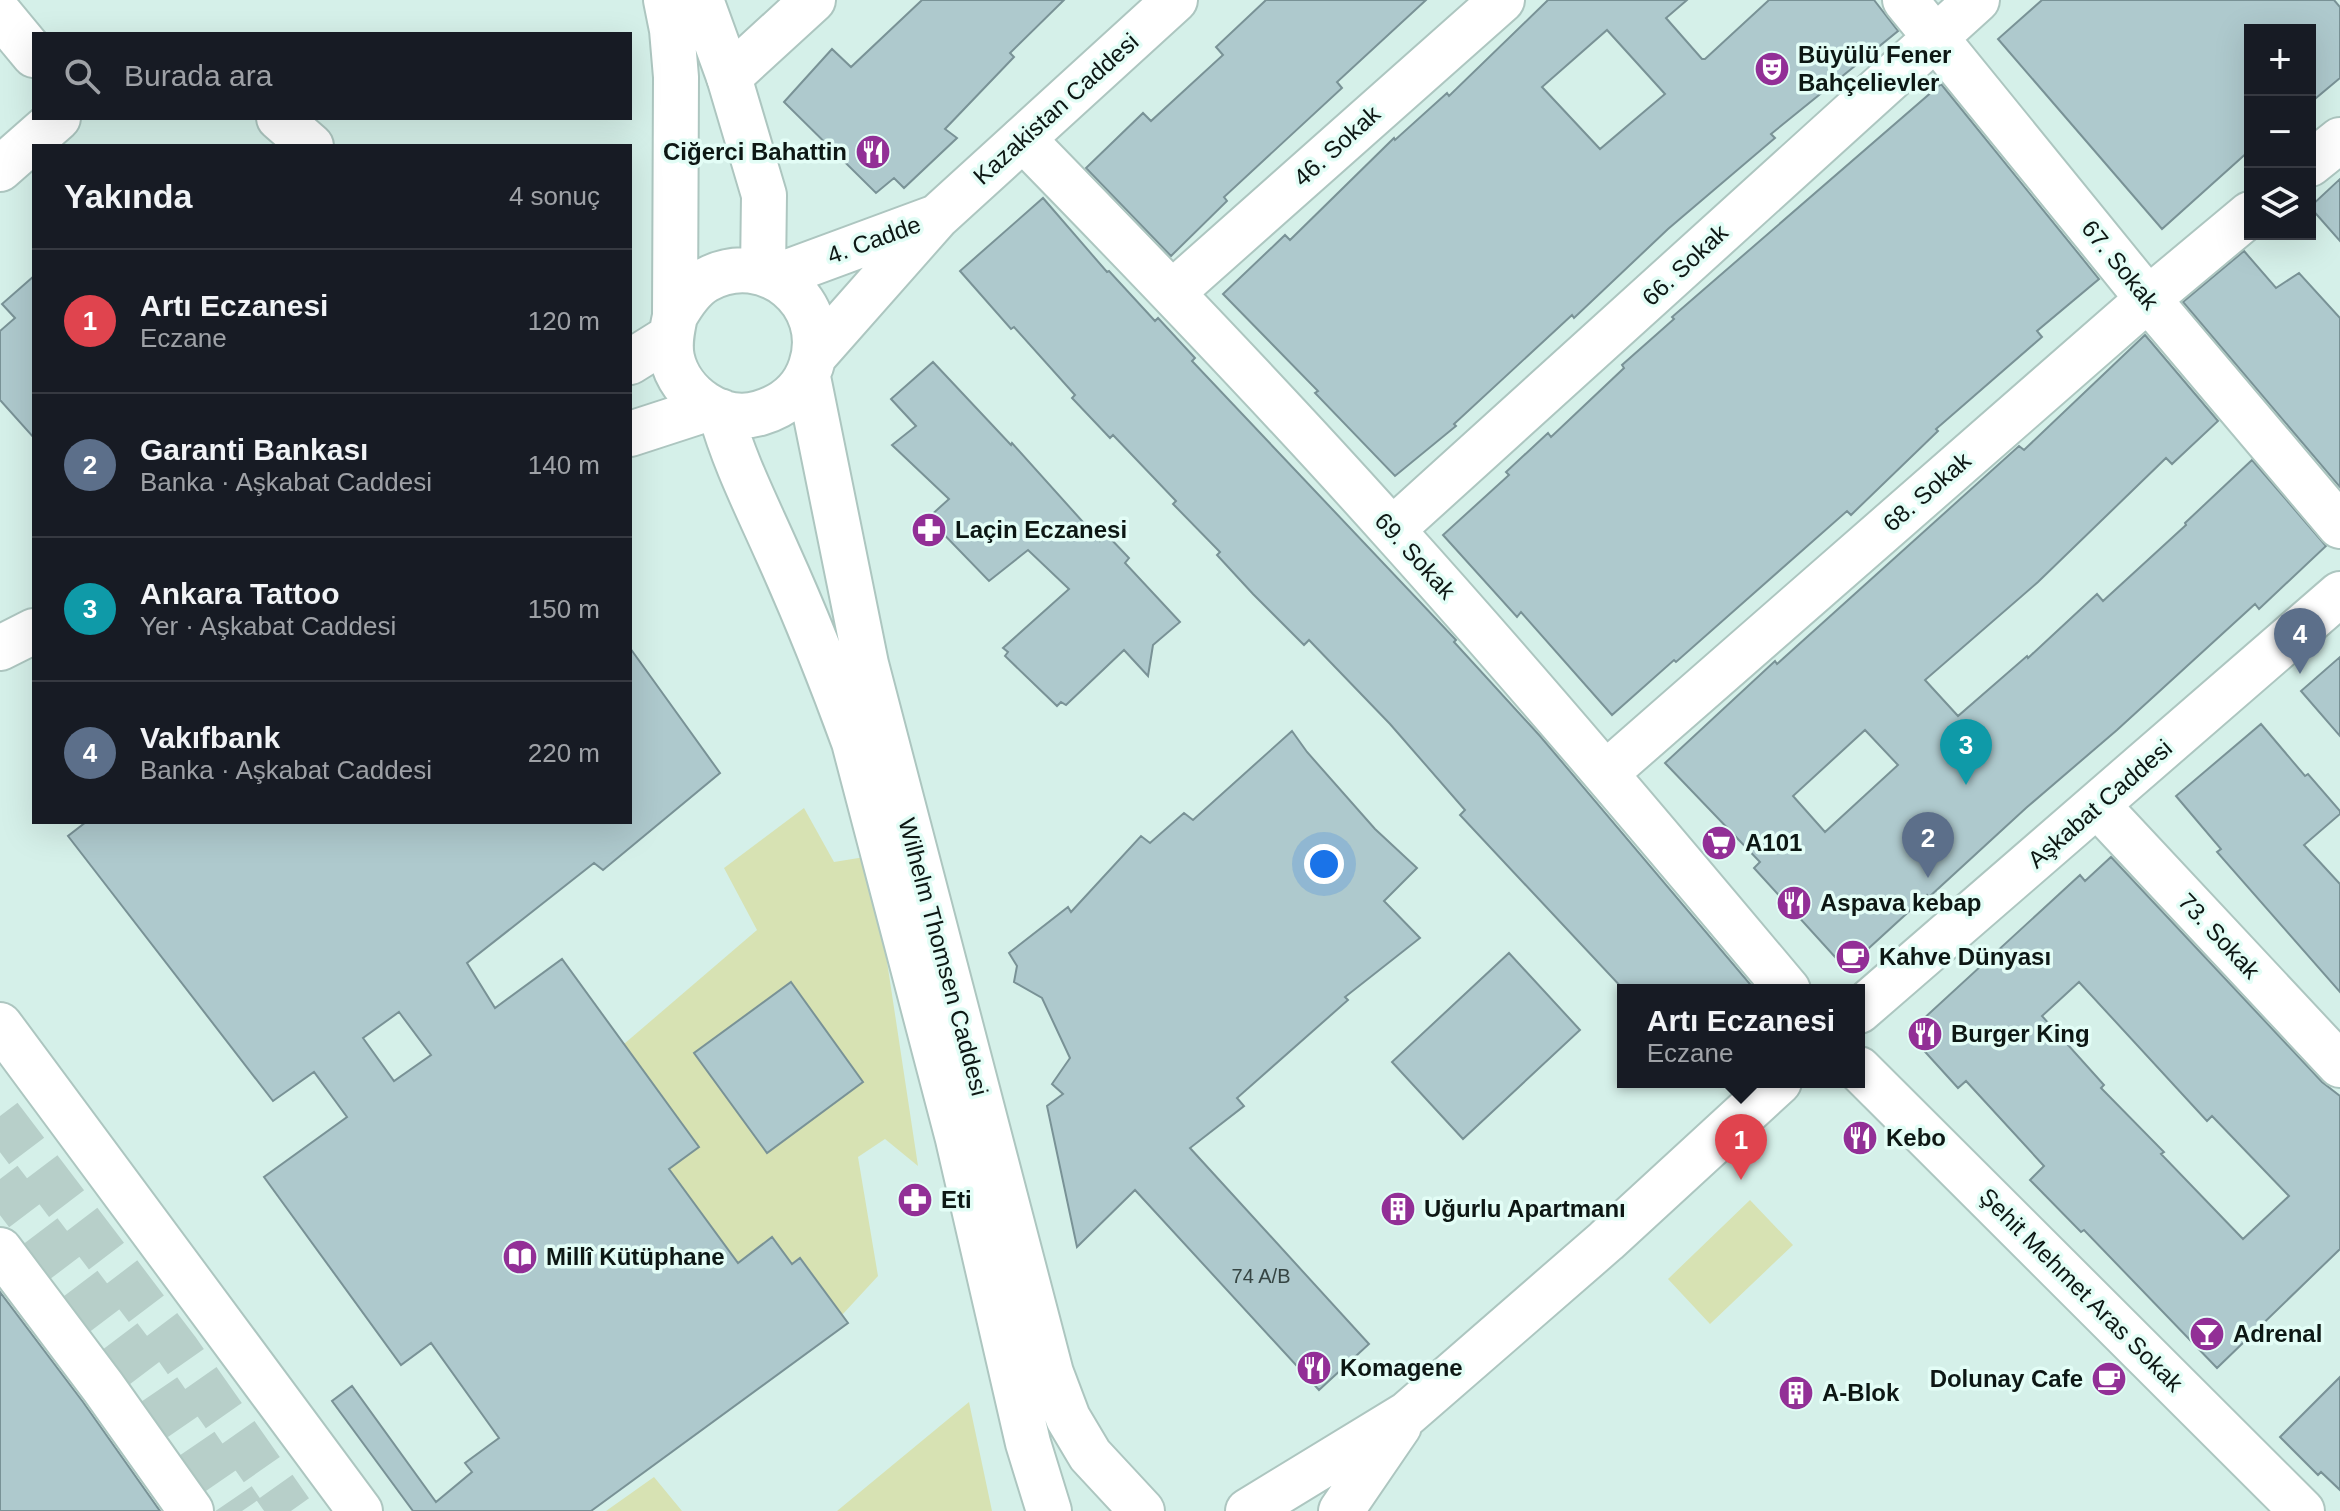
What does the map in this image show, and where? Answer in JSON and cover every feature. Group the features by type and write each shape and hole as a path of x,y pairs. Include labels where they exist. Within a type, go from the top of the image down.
{"main road":[{"path":"632,360 672,326 687,296 705,280 727,271 751,270 769,275 793,290 807,309 815,331 811,366 795,395 776,408 755,415 732,415 715,410 693,396 680,379 672,359 672,326 676,77 666,0"},
{"path":"701,0 729,77 764,195 769,275"},
{"path":"729,77 813,0"},
{"name":"Kazakistan Caddesi","path":"937,217 1175,0"},
{"name":"46. Sokak","path":"1173,292 1502,0"},
{"name":"67. Sokak","path":"1905,0 2148,299 2340,526"},
{"name":"66. Sokak","path":"1392,530 1977,0"},
{"path":"0,14 32,53"},
{"path":"0,169 56,120"},
{"name":"69. Sokak","path":"1023,139 1173,292 1392,530 1606,773 1783,984"},
{"path":"2316,159 2340,140"},
{"name":"4. Cadde","path":"769,275 937,217"},
{"name":"4. Cadde","path":"811,366 937,217"},
{"name":"68. Sokak","path":"1606,773 2148,299 2244,219"},
{"name":"Wilhelm Thomsen Caddesi","path":"811,366 866,664 1051,1373 1068,1418 1090,1455 1142,1511"},
{"path":"632,433 715,410"},
{"name":"Wilhelm Thomsen Caddesi","path":"715,410 778,553 854,742 958,1139 1028,1443 1049,1511"},
{"name":"Aşkabat Caddesi","path":"1865,1006 2340,594"},
{"path":"0,631 32,625"},
{"path":"0,648 32,632"},
{"name":"73. Sokak","path":"2098,806 2340,1065"},
{"path":"0,1025 360,1511"},
{"name":"Şehit Mehmet Aras Sokak","path":"1865,1075 2302,1511"},
{"path":"1248,1511 1407,1414 1606,1241 1772,1088"},
{"path":"0,1250 191,1511"},
{"path":"1341,1511 1407,1414"}],"green space":[{"path":"804,808 834,862 871,856 918,1166 885,1139 858,1157 878,1276 842,1315 801,1258 792,1264 772,1238 720,1275 717,1235 691,1199 640,1190 699,1146 635,1059 594,1066 757,930 724,868"},
{"path":"1750,1200 1793,1245 1710,1324 1668,1279"},
{"path":"969,1402 992,1511 837,1511"},
{"path":"654,1477 682,1511 606,1511"}],"building":[{"path":"922,0 1064,0 1010,53 1014,57 945,129 957,138 904,188 894,178 876,193 784,102 832,49 851,67"},
{"path":"1266,0 1426,0 1337,82 1342,88 1224,197 1227,201 1171,256 1086,168 1143,113 1151,121 1223,55 1216,47"},
{"path":"1548,0 1687,0 1666,18 1702,59 1769,0 1874,0 1898,31 1771,134 1775,138 1668,229 1574,318 1572,315 1454,424 1456,426 1395,476 1315,393 1318,391 1223,294 1285,235 1290,240 1394,138 1447,93 1449,96","holes":["1607,30 1665,94 1600,149 1542,87"]},
{"path":"2042,0 2334,0 2340,7 2340,78 2316,98 2316,24 2244,24 2244,155 2162,229 1998,39"},
{"path":"1941,84 2099,279 2037,331 2042,337 1936,429 1938,431 1851,515 1847,511 1612,715 1521,612 1517,617 1443,535 1509,475 1506,472 1548,433 1551,437 1624,368 1622,365 1674,319 1672,317"},
{"path":"2340,179 2340,241 2316,214 2316,201"},
{"path":"1043,198 1107,272 1155,321 1158,318 1195,358 1192,361 1456,640 1454,642 1540,736 1750,984 1618,984 1460,815 1465,810 1390,724 1309,640 1304,645 1253,594 1217,555 1220,552 1173,504 1176,501 1113,435 1110,438 1072,398 1075,395 960,271"},
{"path":"2244,251 2276,288 2299,273 2340,318 2340,487 2183,302"},
{"path":"32,278 32,436 0,400 0,331 15,318 2,304"},
{"path":"2145,335 2218,421 2172,464 2166,458 2038,582 1925,680 1958,716 2028,658 2097,594 2103,601 2252,460 2326,546 2259,609 2255,604 1846,969 1754,868 1760,862 1665,763 1775,661 1777,664 2019,446 2024,450","holes":["1865,730 1898,765 1825,832 1793,796"]},
{"path":"933,362 1012,443 1100,541 1107,535 1129,558 1125,563 1180,622 1153,645 1148,676 1124,650 1066,705 1061,702 1057,706 1005,656 1008,652 1003,648 1069,589 1028,550 989,581 928,518 949,499 892,445 916,426 891,399"},
{"path":"632,651 720,773 603,870 594,863 467,963 495,1008 562,959 699,1147 669,1169 738,1263 772,1237 792,1264 800,1258 848,1323 591,1511 413,1511 332,1401 352,1386 436,1502 472,1472 465,1463 499,1438 431,1343 401,1365 264,1177 347,1117 314,1072 273,1101 68,836 83,824 632,824","holes":["399,1012 431,1055 394,1081 363,1038"]},
{"path":"2340,657 2340,736 2301,691"},
{"path":"2261,724 2340,811 2304,845 2340,884 2340,992 2217,852 2221,849 2176,796"},
{"path":"1292,731 1375,829 1417,868 1384,901 1420,938 1345,997 1348,1000 1237,1098 1244,1106 1190,1148 1369,1344 1319,1390 1135,1190 1077,1247 1047,1106 1063,1094 1052,1084 1070,1058 1042,998 1014,982 1017,966 1009,953 1068,907 1071,912 1141,836 1150,843 1184,813 1193,820"},
{"path":"2111,857 2322,1082 2340,1096 2340,1249 2217,1368 2084,1230 2081,1232 2030,1180 2044,1166 1966,1081 1958,1088 1908,1033 2080,875 2085,881","holes":["2079,982 2207,1121 2212,1116 2289,1196 2243,1239 2101,1088 2104,1085 2042,1016"]},
{"path":"1509,953 1580,1030 1463,1139 1392,1062"},
{"path":"791,982 863,1082 767,1153 694,1053"},
{"path":"0,1292 83,1402 160,1511 0,1511"},
{"path":"2340,1377 2340,1490 2321,1472 2318,1475 2280,1437"}],"tunnel":[{"path":"0,1116 177,1349 291,1511"},
{"path":"0,1179 147,1372 242,1511"}],"place":[{"name":"Büyülü Fener Bahçelievler","path":"1772,69"},
{"name":"Ciğerci Bahattin","path":"873,152"},
{"name":"Laçin Eczanesi","path":"929,530"},
{"name":"Vakıfbank","path":"2300,674"},
{"name":"Ankara Tattoo","path":"1966,785"},
{"name":"A101","path":"1719,843"},
{"name":"Garanti Bankası","path":"1928,878"},
{"name":"Aspava kebap","path":"1794,903"},
{"name":"Kahve Dünyası","path":"1853,957"},
{"name":"Burger King","path":"1925,1034"},
{"name":"Kebo","path":"1860,1138"},
{"name":"Artı Eczanesi","path":"1741,1180"},
{"name":"Eti","path":"915,1200"},
{"name":"Uğurlu Apartmanı","path":"1398,1209"},
{"name":"Millî Kütüphane","path":"520,1257"},
{"name":"Adrenal","path":"2207,1334"},
{"name":"Komagene","path":"1314,1368"},
{"name":"Dolunay Cafe","path":"2109,1379"},
{"name":"A-Blok","path":"1796,1393"}]}
